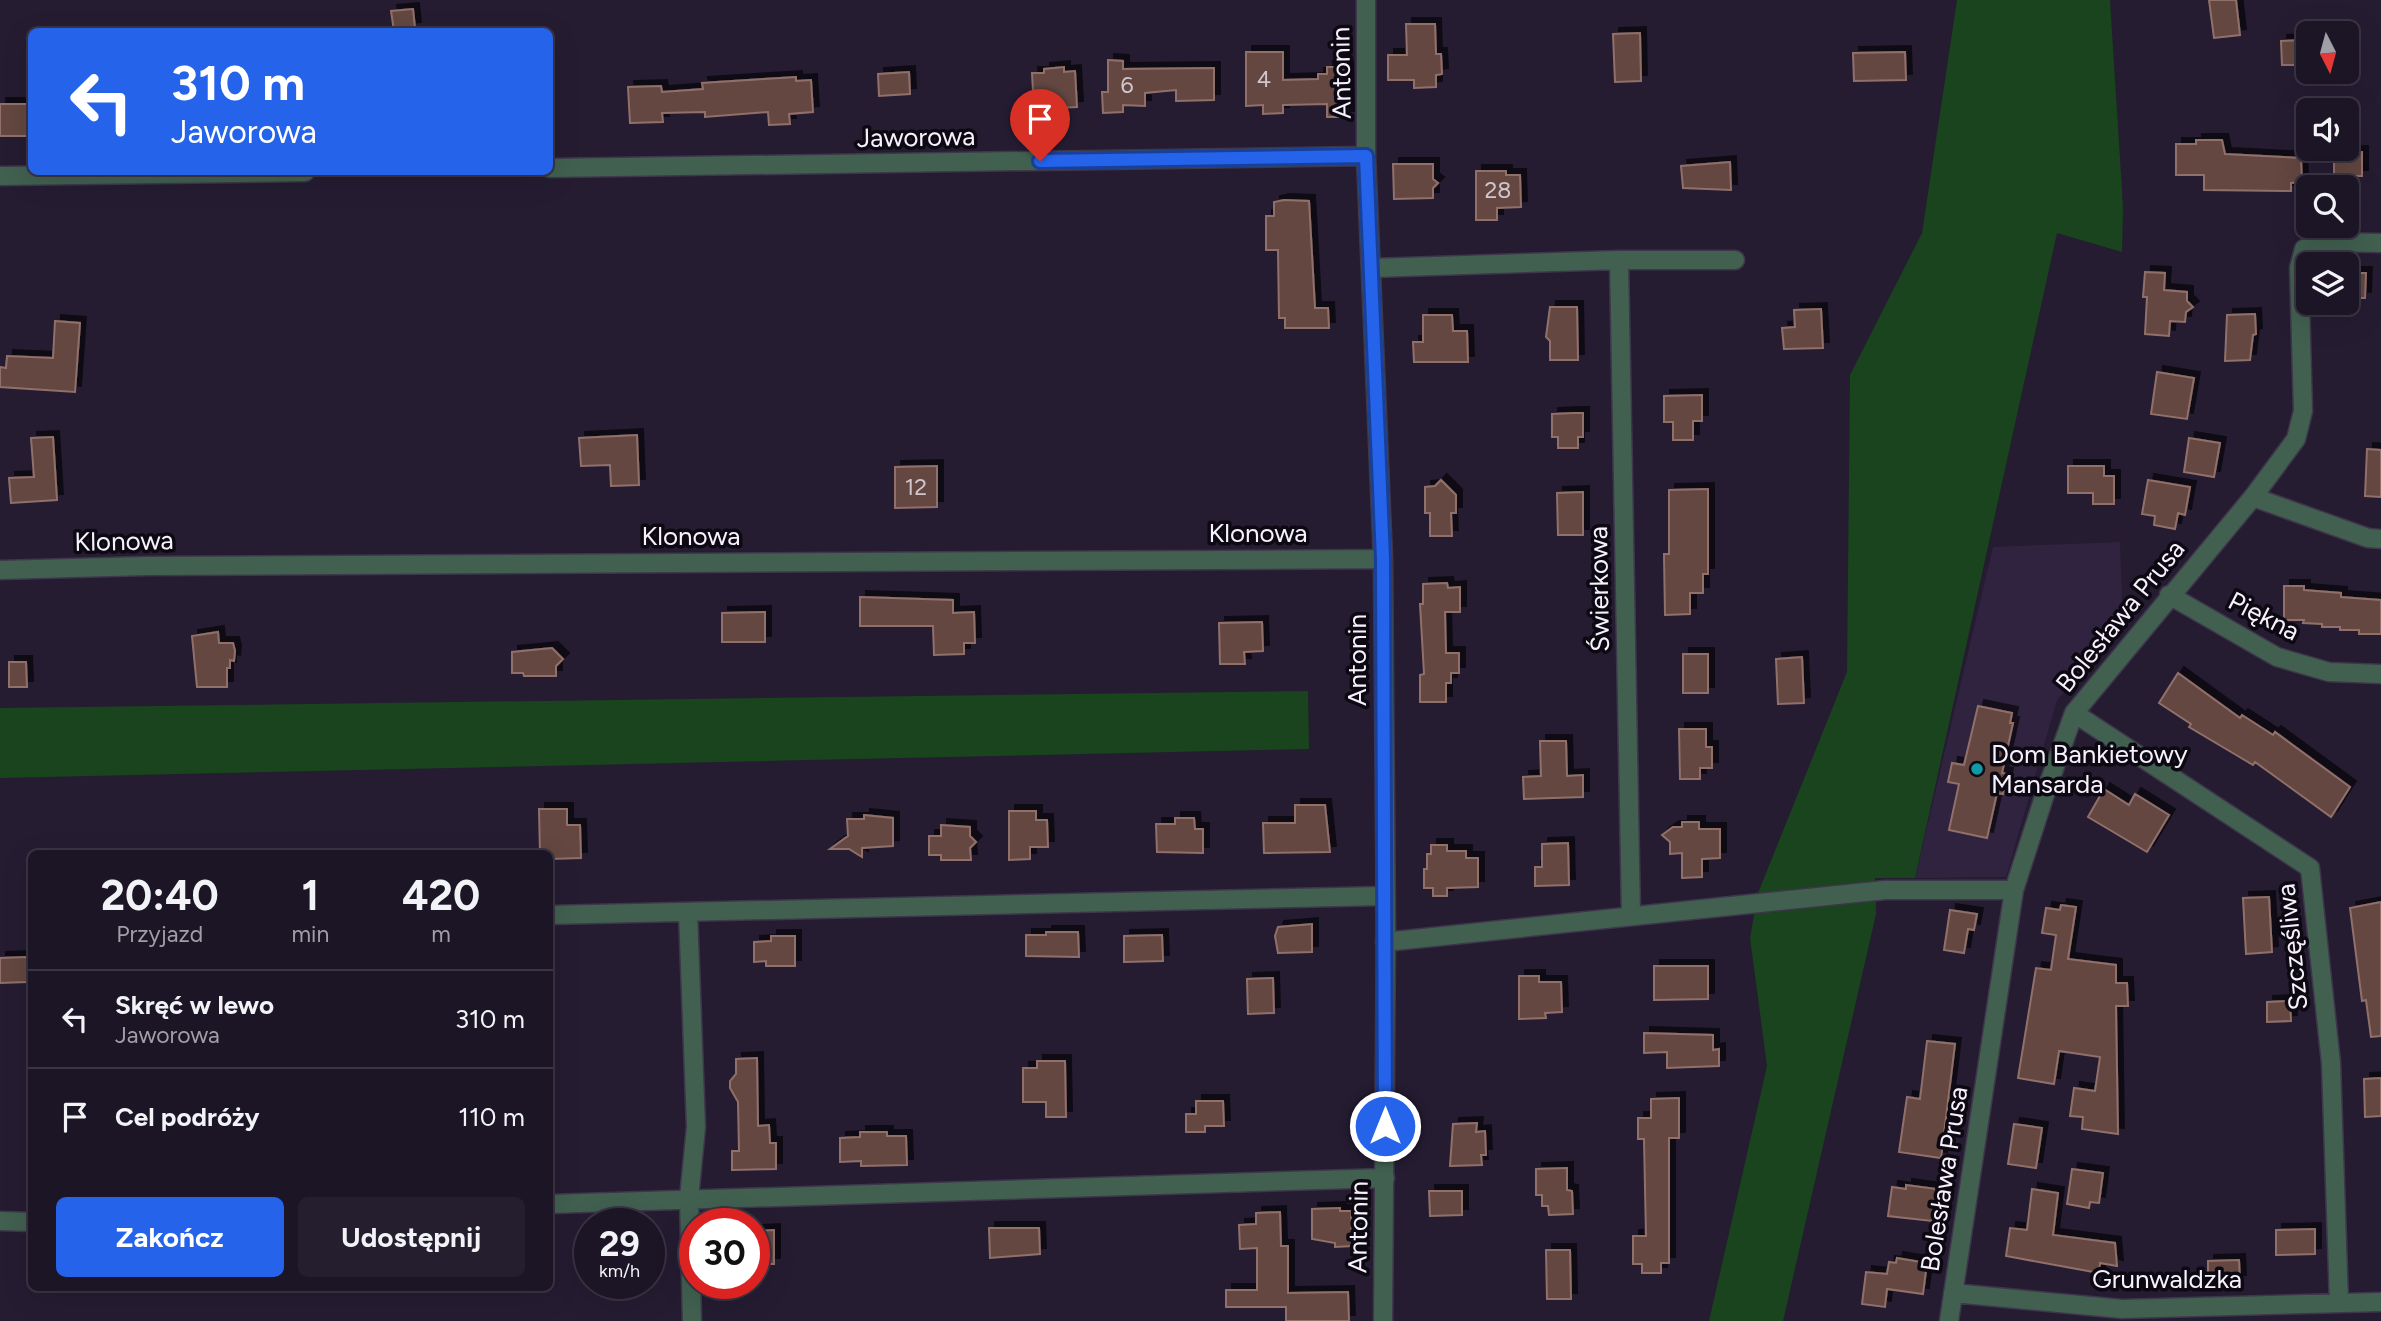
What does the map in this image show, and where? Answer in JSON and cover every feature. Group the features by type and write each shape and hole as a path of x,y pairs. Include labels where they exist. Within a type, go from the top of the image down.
{"street":[{"name":"Antonin","path":"1366,0 1369,140 1366,156 1373,268 1383,559 1383,1321"},
{"name":"Jaworowa","path":"553,168 1366,156"},
{"path":"0,176 76,175"},
{"name":"Bolesława Prusa","path":"1949,1321 2014,890 2074,713 2169,595 2253,497 2296,439 2303,411 2300,268 2304,250 2323,242 2381,243"},
{"path":"1373,268 1619,260 1735,260"},
{"name":"Świerkowa","path":"1619,260 1631,916"},
{"path":"2253,497 2368,538 2381,539"},
{"name":"Klonowa","path":"0,570 160,566 1383,559"},
{"name":"Piękna","path":"2169,595 2277,657 2329,671 2381,674"},
{"name":"Szczęśliwa","path":"2074,713 2311,868 2331,1063 2329,1309"},
{"path":"1385,942 1885,890 2014,890"},
{"path":"553,915 1383,896"},
{"path":"688,912 696,1127 689,1198 692,1321"},
{"path":"553,1204 1385,1178"},
{"path":"0,1221 28,1222"},
{"name":"Grunwaldzka","path":"1953,1293 2122,1315 2329,1309 2381,1302"}],"shaded area":[{"path":"2120,542 2123,624 2057,700 2006,877 1915,878 1993,547"}],"green space":[{"path":"1957,0 2110,0 2123,207 2122,252 2057,233 1915,878 1875,878 1876,914 1783,1321 1709,1321 1767,1066 1750,938 1758,893 1847,672 1850,375 1922,233"},
{"path":"1308,691 1309,749 0,778 0,708"}],"building":[{"path":"2209,0 2236,0 2240,35 2214,38"},
{"path":"413,9 415,28 394,28 391,11"},
{"path":"1406,24 1435,24 1436,54 1441,54 1442,74 1436,75 1436,87 1414,88 1414,80 1388,80 1388,55 1407,55"},
{"path":"1640,33 1641,81 1615,82 1613,34"},
{"path":"2296,40 2296,65 2282,65 2281,41"},
{"path":"1246,52 1283,52 1283,80 1318,79 1318,74 1327,74 1327,67 1347,67 1348,117 1327,117 1327,104 1283,105 1283,113 1263,114 1263,105 1246,106"},
{"path":"1905,52 1906,80 1854,81 1853,53"},
{"path":"1108,60 1123,61 1123,69 1214,68 1214,100 1176,101 1176,90 1145,93 1145,106 1123,105 1123,112 1103,113 1102,92 1108,92"},
{"path":"1064,67 1064,72 1075,71 1077,107 1034,109 1032,73 1044,73 1044,69"},
{"path":"909,72 910,94 879,96 878,74"},
{"path":"796,77 796,81 811,80 813,112 789,114 790,124 769,125 768,112 705,117 705,112 662,113 663,122 630,123 628,87 661,86 662,92 703,89 702,83"},
{"path":"0,104 27,104 27,136 0,136"},
{"path":"2196,140 2222,140 2225,154 2296,158 2296,161 2301,161 2302,175 2296,175 2296,183 2291,183 2291,191 2204,190 2204,175 2176,175 2176,144 2196,144"},
{"path":"2359,152 2362,152 2362,176 2334,175 2334,161 2359,161"},
{"path":"1730,162 1731,190 1683,188 1681,166"},
{"path":"1393,164 1433,164 1433,179 1438,183 1433,188 1433,198 1394,199"},
{"path":"1476,171 1506,171 1506,175 1520,175 1521,207 1497,208 1497,220 1476,220"},
{"path":"1309,201 1315,308 1328,308 1329,328 1285,328 1285,318 1279,318 1278,250 1266,250 1266,216 1274,216 1274,202"},
{"path":"2145,272 2165,273 2164,290 2187,292 2187,301 2193,307 2186,312 2185,322 2170,321 2169,336 2145,334"},
{"path":"2359,273 2366,273 2365,298 2359,298"},
{"path":"1550,307 1577,307 1578,360 1550,360 1550,341 1546,337"},
{"path":"1821,309 1823,348 1784,349 1782,328 1795,327 1794,310"},
{"path":"2255,314 2256,334 2253,335 2250,360 2225,361 2227,315"},
{"path":"1423,315 1452,315 1453,331 1467,331 1468,362 1414,362 1413,342 1423,342"},
{"path":"55,321 80,323 75,392 0,387 0,367 6,368 7,356 53,358"},
{"path":"2157,372 2194,378 2187,419 2151,414"},
{"path":"1702,395 1702,421 1693,421 1693,440 1673,440 1673,422 1664,422 1664,396"},
{"path":"1583,413 1583,437 1578,437 1578,448 1558,448 1558,437 1552,437 1552,414"},
{"path":"637,435 639,485 611,486 610,465 581,466 579,438"},
{"path":"53,437 57,500 11,503 9,478 34,477 31,438"},
{"path":"2189,438 2220,443 2214,477 2184,472"},
{"path":"2367,449 2381,450 2381,497 2365,496"},
{"path":"937,466 937,507 895,508 895,467"},
{"path":"2068,466 2104,466 2104,476 2114,476 2114,504 2093,504 2093,493 2068,493"},
{"path":"1441,480 1456,495 1456,513 1451,513 1452,536 1430,536 1430,513 1425,513 1425,487 1435,486"},
{"path":"2148,480 2190,487 2185,515 2178,513 2175,529 2154,525 2155,516 2142,514"},
{"path":"1708,489 1708,574 1703,574 1703,593 1690,593 1690,614 1665,615 1664,554 1669,554 1669,490"},
{"path":"1583,492 1583,535 1558,535 1557,493"},
{"path":"1447,583 1448,588 1460,587 1460,612 1445,612 1446,653 1459,653 1459,673 1451,673 1451,683 1446,683 1446,702 1420,702 1420,675 1424,674 1420,604 1423,604 1423,584"},
{"path":"2284,586 2304,586 2304,590 2341,593 2341,597 2381,600 2381,634 2359,634 2359,630 2322,627 2322,624 2303,623 2304,620 2284,620"},
{"path":"860,597 953,600 953,613 974,612 975,643 964,643 964,654 934,655 933,626 860,626"},
{"path":"765,612 765,642 722,642 722,613"},
{"path":"1262,622 1263,651 1244,652 1245,664 1220,664 1219,623"},
{"path":"218,632 219,643 233,643 235,651 234,661 230,660 230,668 227,668 227,687 197,687 192,636"},
{"path":"552,648 563,659 556,666 556,676 524,676 523,673 512,673 512,652"},
{"path":"1683,654 1708,654 1708,693 1683,693"},
{"path":"1802,657 1804,703 1778,704 1776,659"},
{"path":"9,662 26,662 27,687 9,687"},
{"path":"2178,673 2240,718 2242,715 2273,735 2275,732 2350,787 2331,817 2255,762 2253,765 2189,727 2191,724 2159,703"},
{"name":"Dom Bankietowy Mansarda","path":"1978,706 2012,713 2010,723 2013,723 2002,773 2007,774 2003,794 1997,793 1987,838 1949,830 1959,784 1948,782 1952,763 1964,765"},
{"path":"1679,729 1706,729 1706,747 1712,747 1712,768 1700,768 1700,779 1680,779"},
{"path":"1540,741 1566,741 1567,776 1583,775 1583,797 1524,799 1523,777 1541,776"},
{"path":"2104,789 2129,805 2135,794 2169,815 2147,852 2088,817"},
{"path":"1295,805 1325,805 1330,852 1264,853 1263,823 1295,823"},
{"path":"539,809 567,809 567,825 580,825 581,858 553,859 553,850 540,850"},
{"path":"1009,811 1036,811 1036,820 1047,820 1048,847 1030,847 1030,859 1009,860"},
{"path":"864,815 893,818 893,846 862,848 862,857 849,849 830,849 848,836 847,819 864,819"},
{"path":"1175,818 1194,818 1195,829 1203,829 1203,853 1157,852 1156,824 1175,824"},
{"path":"1682,822 1699,822 1699,829 1720,829 1720,858 1702,859 1702,877 1682,878 1682,853 1670,854 1670,842 1662,835 1673,827 1682,827"},
{"path":"941,825 970,827 970,836 976,842 970,848 971,860 941,860 941,855 929,855 929,836 941,836"},
{"path":"1568,843 1569,885 1535,886 1535,867 1542,867 1542,844"},
{"path":"1431,845 1447,845 1447,851 1466,851 1466,858 1478,858 1478,887 1447,888 1447,896 1433,896 1433,888 1424,888 1424,869 1427,869 1427,854 1431,854"},
{"path":"2269,897 2272,952 2246,954 2243,898"},
{"path":"2381,902 2381,1036 2371,1037 2366,1000 2362,1001 2350,908"},
{"path":"2061,905 2076,907 2068,959 2116,965 2116,983 2127,983 2128,1006 2116,1006 2118,1134 2082,1129 2083,1117 2070,1116 2074,1088 2095,1091 2100,1057 2059,1051 2054,1084 2018,1078 2036,968 2051,970 2056,935 2042,933 2046,908 2060,910"},
{"path":"1950,910 1977,914 1974,930 1968,929 1964,953 1944,950"},
{"path":"1312,924 1312,952 1278,953 1275,936 1278,927"},
{"path":"1046,932 1078,932 1079,957 1026,956 1026,935 1046,935"},
{"path":"1162,935 1163,961 1124,962 1124,936"},
{"path":"771,936 795,936 795,966 766,966 766,961 754,962 754,942 771,941"},
{"path":"27,957 27,982 0,983 0,958"},
{"path":"1654,966 1708,966 1708,999 1654,1000"},
{"path":"1519,976 1539,976 1539,982 1561,982 1562,1012 1545,1013 1546,1018 1519,1019"},
{"path":"1273,978 1274,1013 1248,1014 1247,979"},
{"path":"2290,1001 2291,1021 2267,1022 2267,1002"},
{"path":"1644,1033 1713,1035 1713,1050 1719,1049 1719,1066 1667,1068 1667,1052 1644,1053"},
{"path":"1927,1041 1955,1044 1941,1158 1899,1152 1907,1097 1920,1099"},
{"path":"757,1058 758,1126 769,1125 770,1143 776,1143 776,1169 732,1170 732,1151 739,1151 738,1102 730,1088 730,1081 736,1074 736,1059"},
{"path":"1037,1061 1065,1061 1066,1117 1046,1117 1046,1102 1023,1102 1023,1068 1037,1068"},
{"path":"2381,1078 2381,1116 2365,1117 2364,1079"},
{"path":"1679,1098 1679,1138 1669,1138 1669,1263 1661,1263 1661,1273 1642,1273 1642,1264 1633,1264 1633,1236 1646,1236 1644,1139 1638,1139 1638,1118 1651,1118 1651,1099"},
{"path":"1196,1101 1223,1101 1224,1126 1205,1126 1205,1132 1186,1132 1186,1114 1196,1114"},
{"path":"1477,1123 1476,1132 1485,1131 1486,1155 1481,1155 1482,1165 1450,1166 1453,1124"},
{"path":"2014,1124 2042,1128 2036,1168 2008,1164"},
{"path":"860,1132 887,1132 887,1136 906,1136 907,1165 861,1166 861,1161 840,1162 840,1138 860,1137"},
{"path":"1567,1168 1567,1190 1572,1191 1573,1214 1549,1215 1548,1206 1542,1206 1542,1195 1536,1195 1536,1169"},
{"path":"2072,1169 2103,1173 2099,1203 2090,1202 2089,1208 2067,1204"},
{"path":"1906,1185 1937,1189 1932,1221 1888,1216 1892,1187 1906,1189"},
{"path":"2032,1189 2058,1193 2053,1235 2115,1243 2117,1266 2100,1263 2099,1273 2006,1256 2010,1228 2027,1230"},
{"path":"1429,1191 1462,1191 1462,1215 1430,1216"},
{"path":"1340,1208 1340,1211 1351,1211 1352,1246 1335,1247 1335,1243 1312,1239 1312,1209"},
{"path":"1280,1212 1281,1246 1288,1246 1288,1293 1348,1292 1349,1321 1286,1321 1286,1307 1226,1307 1226,1290 1257,1290 1257,1248 1240,1249 1239,1225 1256,1224 1256,1213"},
{"path":"989,1228 1039,1228 1040,1254 990,1258"},
{"path":"2315,1229 2315,1254 2276,1255 2276,1230"},
{"path":"770,1230 774,1230 774,1264 770,1264"},
{"path":"1546,1250 1570,1250 1571,1299 1547,1299"},
{"path":"1897,1258 1927,1263 1923,1294 1887,1289 1885,1307 1862,1304 1866,1272 1887,1274 1889,1262 1896,1263"},
{"path":"2239,1260 2240,1281 2208,1282 2208,1261"}],"place":[{"name":"Dom Bankietowy Mansarda","path":"1977,769"}],"route":[{"path":"1040,161 1366,156 1373,268 1383,559 1385,1126"}]}
